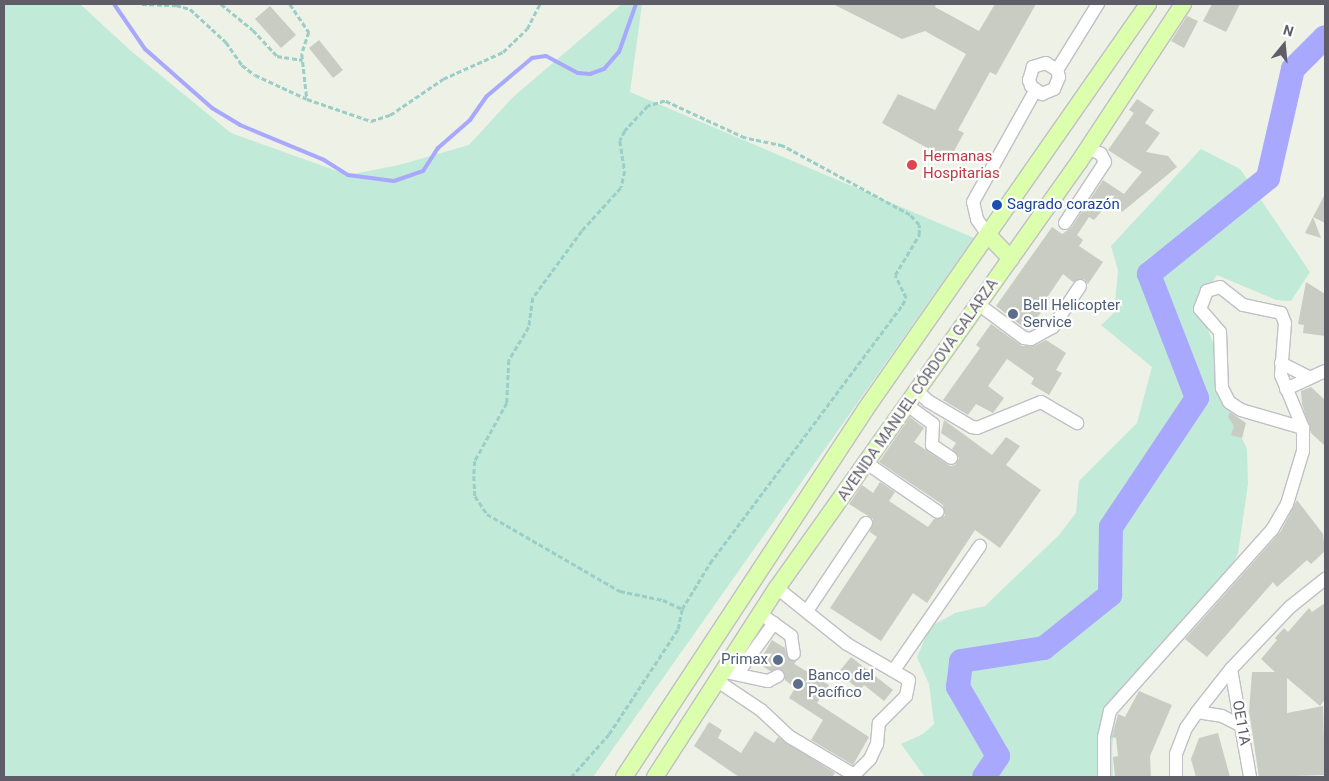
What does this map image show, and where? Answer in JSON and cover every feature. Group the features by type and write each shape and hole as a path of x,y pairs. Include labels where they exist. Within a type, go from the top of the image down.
{"main road":[{"name":"AVENIDA MANUEL CÓRDOVA GALARZA","path":"624,777 865,410 1148,4"},
{"name":"AVENIDA MANUEL CÓRDOVA GALARZA","path":"655,777 724,675 767,618 778,588 1088,148 1183,4"},
{"path":"988,236 1011,259"},
{"path":"650,739 671,753"}],"street":[{"path":"1057,70 1098,4"},
{"path":"1046,63 1057,70 1059,77 1054,89 1049,93 1035,91 1028,80 1033,67 1046,63"},
{"path":"988,236 977,219 973,202 1035,91"},
{"path":"1065,223 1105,162 1101,154 1088,148"},
{"path":"978,304 1024,338 1031,339 1054,327 1080,286"},
{"path":"1104,777 1104,737 1110,711 1281,518 1303,451 1303,428 1286,389 1281,363 1285,323 1281,313 1243,305 1220,287 1204,293 1200,309 1220,332 1222,388 1229,402 1241,410 1303,428"},
{"path":"1281,363 1308,377"},
{"path":"1286,389 1323,369"},
{"path":"917,391 928,401 972,427 977,428 1041,402 1077,423"},
{"path":"907,405 933,424 932,444 951,458"},
{"path":"866,462 938,512"},
{"path":"807,611 866,523"},
{"path":"894,670 980,546"},
{"path":"1176,777 1176,754 1186,728 1197,712 1231,669 1290,607 1325,580"},
{"path":"724,675 790,737 854,775 864,768 878,744 879,723 899,704 910,687 909,680 848,644 778,588"},
{"path":"767,618 791,636 794,654"},
{"name":"OE11A","path":"1231,669 1250,777"},
{"path":"724,675 768,681 778,676"},
{"path":"1197,712 1222,716 1242,726"}],"path":[{"path":"142,4 176,5 190,10 226,42 242,65 255,75 307,100 371,121 390,115 443,79 503,52 527,29 540,4"},
{"path":"221,4 253,30 277,56 303,60"},
{"path":"290,4 309,32 302,54 307,100"},
{"path":"571,777 609,734 678,629 682,610 710,564 902,305 906,298 895,275 919,235 919,225 910,215 783,146 744,138 665,101 648,106 625,131 620,141 625,171 622,188 582,231 533,298 529,327 509,360 507,403 475,461 474,476 475,496 488,514 620,591 663,600 682,610"}],"green space":[{"path":"4,4 80,4 131,51 231,133 348,175 399,165 469,145 513,97 622,4 642,4 630,92 974,238 593,777 4,777"},
{"path":"1201,149 1240,169 1310,272 1291,301 1276,300 1217,275 1206,291 1203,318 1212,340 1231,415 1247,449 1248,484 1238,553 1231,569 1169,635 1118,698 1112,747 1113,777 925,777 901,744 923,734 934,724 929,684 917,657 930,627 955,613 985,606 1059,535 1076,513 1079,481 1137,423 1152,367 1101,325 1114,313 1118,270 1111,246"}],"building":[{"path":"833,4 936,4 935,7 979,31 995,4 1036,4 996,75 990,72 958,130 964,133 949,160 882,123 898,94 935,110 966,54 925,31 902,39"},
{"path":"1212,4 1240,4 1226,32 1203,21"},
{"path":"270,6 296,35 281,48 255,19"},
{"path":"1187,16 1198,21 1184,48 1171,41"},
{"path":"319,40 343,70 333,78 309,48"},
{"path":"1137,99 1154,110 1145,123 1160,133 1146,152 1168,156 1177,167 1122,212 1111,200 1094,220 1089,217 1077,235 1083,240 1079,246 1103,262 1088,284 1084,279 1073,282 1063,274 1040,308 1043,310 1027,330 996,306 1052,227 1062,234 1071,228 1103,180 1124,194 1142,172 1108,150 1134,113 1129,110"},
{"path":"1325,194 1325,223 1313,217"},
{"path":"1313,217 1321,238 1305,233"},
{"path":"1306,282 1325,294 1325,336 1303,333 1304,325 1298,324"},
{"path":"991,324 1022,346 1034,346 1046,340 1066,353 1056,370 1062,373 1049,395 1031,384 1034,378 1007,359 988,386 1004,398 993,413 976,404 968,415 943,400 980,348 976,345"},
{"path":"1311,387 1325,400 1325,446 1311,433 1302,404 1301,391"},
{"path":"1230,412 1246,423 1242,438 1231,435 1234,426 1228,417"},
{"path":"910,417 924,428 914,442 950,466 955,465 959,458 952,449 956,443 941,433 944,420 992,455 1006,437 1020,446 1006,465 1041,490 1000,548 975,530 927,603 913,593 881,641 830,608 877,537 870,532 873,519 849,504 862,485 873,493 880,482 895,492 889,501 928,527 934,519 945,516 943,505 879,462"},
{"path":"1297,500 1323,534 1325,551 1311,564 1307,560 1277,587 1273,582 1207,657 1185,639 1281,531"},
{"path":"1325,603 1325,699 1320,706 1287,678 1287,713 1323,706 1325,775 1259,777 1249,711 1252,672 1275,672 1261,659 1277,640 1275,638 1284,628 1288,632 1309,608 1312,612"},
{"path":"772,640 785,648 788,660 829,685 817,703 869,737 853,765 811,740 823,720 789,698 795,688 785,680 783,670 770,671 758,663"},
{"path":"851,657 893,690 884,701 864,685 860,690 838,673"},
{"path":"1139,691 1172,705 1150,756 1151,777 1115,777 1113,757 1118,756 1116,738 1112,737 1118,714 1125,717"},
{"path":"709,722 722,730 718,738 741,753 755,731 774,743 778,737 835,773 832,777 739,777 694,746"},
{"path":"1218,733 1230,777 1196,777 1191,759 1199,738"}],"waterway":[{"path":"114,4 145,49 212,108 240,125 324,160 348,175 394,181 423,171 438,148 470,120 487,96 532,58 546,56 578,73 590,74 604,69 619,52 636,4"},
{"path":"984,777 998,756 958,687 961,661 1044,648 1110,595 1111,527 1197,398 1149,274 1268,178 1293,69 1325,37"}],"tunnel":[{"path":"778,676 794,654"}],"place":[{"name":"Hermanas Hospitarias","path":"912,165"},
{"name":"Sagrado corazón","path":"997,205"},
{"name":"Bell Helicopter Service","path":"1013,314"},
{"name":"Primax","path":"778,660"},
{"name":"Banco del Pacífico","path":"798,684"}]}
